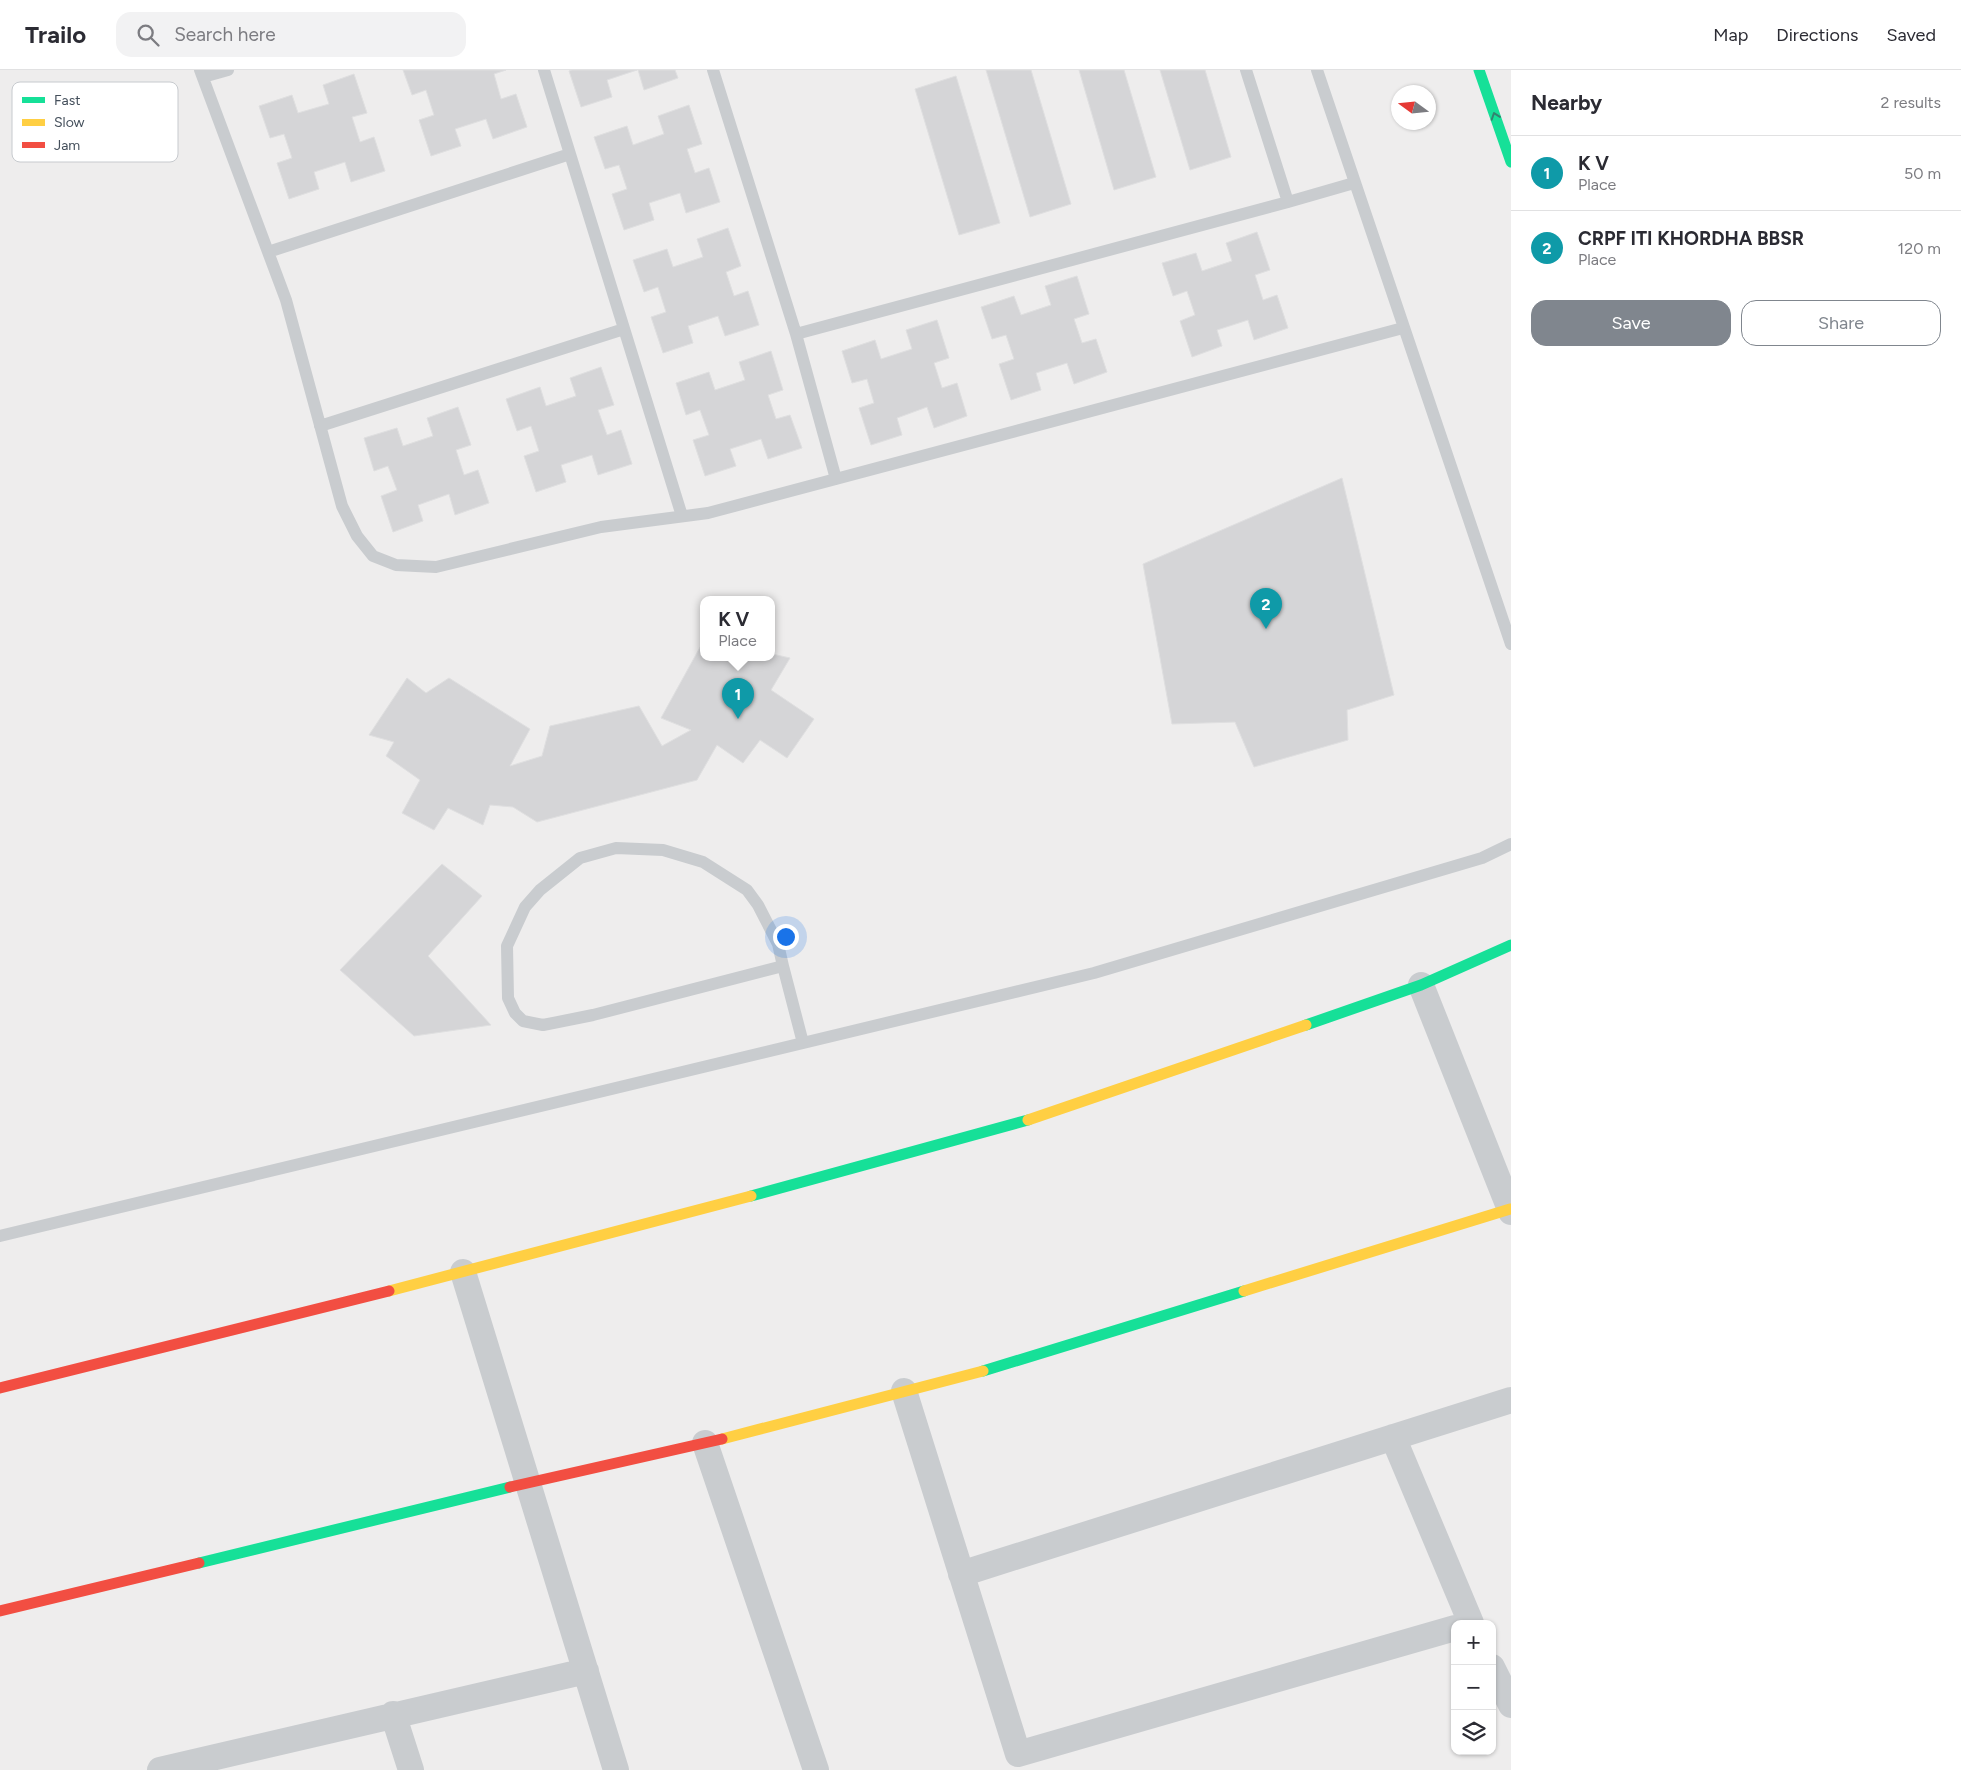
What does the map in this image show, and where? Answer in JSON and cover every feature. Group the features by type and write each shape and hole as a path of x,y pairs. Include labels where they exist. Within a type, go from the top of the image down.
{"street":[{"path":"1480,70 1511,162"},
{"path":"0,1388 463,1272 1008,1128 1421,984 1511,945"},
{"path":"0,1611 528,1483 705,1444 976,1373 1510,1210 1421,984"},
{"path":"463,1272 616,1770"},
{"path":"904,1391 1021,1762 1451,1629"},
{"path":"961,1574 1511,1400"},
{"path":"1393,1437 1468,1620"},
{"path":"705,1444 816,1770"},
{"path":"160,1770 586,1670"},
{"path":"1496,1675 1511,1705"},
{"path":"393,1714 411,1770"}],"lane":[{"path":"228,70 201,74 286,300 342,506 357,536 374,556 396,565 436,567 602,527 708,513 1403,328"},
{"path":"544,70 682,516"},
{"path":"713,70 796,334 836,479"},
{"path":"1246,70 1288,202"},
{"path":"1317,70 1511,644"},
{"path":"268,252 570,154"},
{"path":"796,334 1354,183"},
{"path":"320,426 624,329"},
{"path":"0,1236 1094,973 1482,858 1511,844"},
{"path":"783,966 593,1015 543,1024 523,1021 515,1013 508,998 507,946 525,908 540,890 580,858 616,848 663,850 703,862 747,890 758,905 778,944 803,1043"}],"building":[{"path":"403,70 506,70 494,74 501,99 516,94 527,127 493,139 486,119 455,129 461,146 431,156 419,120 434,115 426,90 412,95"},
{"path":"637,70 607,80 612,97 581,107 569,71"},
{"path":"638,70 675,70 678,78 644,90"},
{"path":"986,70 1031,70 1071,204 1030,217"},
{"path":"1079,70 1124,70 1156,177 1114,190"},
{"path":"1160,70 1205,70 1231,157 1190,170"},
{"path":"354,74 367,113 352,117 360,142 374,137 385,171 351,182 345,162 314,172 319,189 289,199 277,163 292,158 284,134 270,138 259,106 292,95 298,113 329,104 323,85"},
{"path":"956,76 1000,223 959,235 915,89"},
{"path":"689,105 702,144 687,149 695,173 709,168 720,202 686,213 680,193 649,203 654,220 624,230 612,194 627,189 619,165 605,169 594,137 627,126 633,145 664,134 658,116"},
{"path":"728,228 741,266 726,272 734,296 748,291 759,325 725,336 718,316 688,326 693,343 663,353 651,317 666,312 658,287 644,292 633,260 667,249 673,267 703,257 697,239"},
{"path":"1257,232 1270,270 1255,275 1263,300 1277,295 1288,328 1254,340 1248,320 1217,330 1222,346 1192,357 1180,321 1195,315 1187,291 1173,296 1162,263 1196,253 1202,271 1232,261 1226,243"},
{"path":"1077,276 1089,314 1074,319 1082,343 1096,339 1107,372 1074,384 1067,363 1036,373 1041,390 1011,400 999,364 1014,359 1006,335 992,339 981,307 1014,296 1021,315 1051,305 1045,286"},
{"path":"937,320 949,358 934,363 942,388 957,383 967,416 934,428 927,407 897,418 902,435 871,445 859,408 874,403 867,379 852,383 842,351 875,340 881,359 912,349 906,330"},
{"path":"771,351 783,390 768,395 776,419 790,415 802,448 768,459 761,439 730,449 736,466 705,476 693,440 709,435 700,410 686,415 676,383 709,372 715,390 745,380 739,362"},
{"path":"601,367 614,405 598,410 607,435 621,430 632,464 598,475 592,455 561,465 566,482 536,492 524,456 539,451 531,426 517,431 506,399 540,387 546,406 576,396 570,378"},
{"path":"458,407 471,445 456,450 464,475 478,470 489,503 455,515 449,494 418,505 423,521 393,532 381,496 397,490 388,466 374,471 364,438 397,428 403,446 433,436 427,418"},
{"path":"1342,478 1394,695 1347,710 1348,740 1254,767 1235,722 1172,724 1143,564"},
{"path":"700,647 700,661 775,661 775,655 790,658 771,690 814,719 787,758 760,740 743,763 717,745 697,780 537,822 513,807 490,805 483,825 448,808 434,830 402,813 420,780 386,756 394,742 369,735 407,678 426,693 449,678 530,729 510,766 542,756 550,726 639,706 662,746 691,730 661,718"},
{"path":"442,864 482,896 428,956 491,1025 414,1036 340,970"}],"traffic: fast":[{"path":"1479,70 1511,162"},
{"path":"1306,1025 1421,985 1511,945"},
{"path":"751,1196 1028,1120"},
{"path":"983,1371 1244,1291"},
{"path":"199,1563 510,1487"}],"traffic: slow":[{"path":"1028,1120 1306,1025"},
{"path":"389,1291 751,1196"},
{"path":"1244,1291 1510,1209"},
{"path":"722,1439 983,1371"}],"traffic: jam":[{"path":"0,1388 389,1291"},
{"path":"510,1487 722,1439"},
{"path":"0,1611 199,1563"}],"place":[{"name":"CRPF ITI KHORDHA BBSR","path":"1266,629"},
{"name":"K V","path":"738,719"}]}
